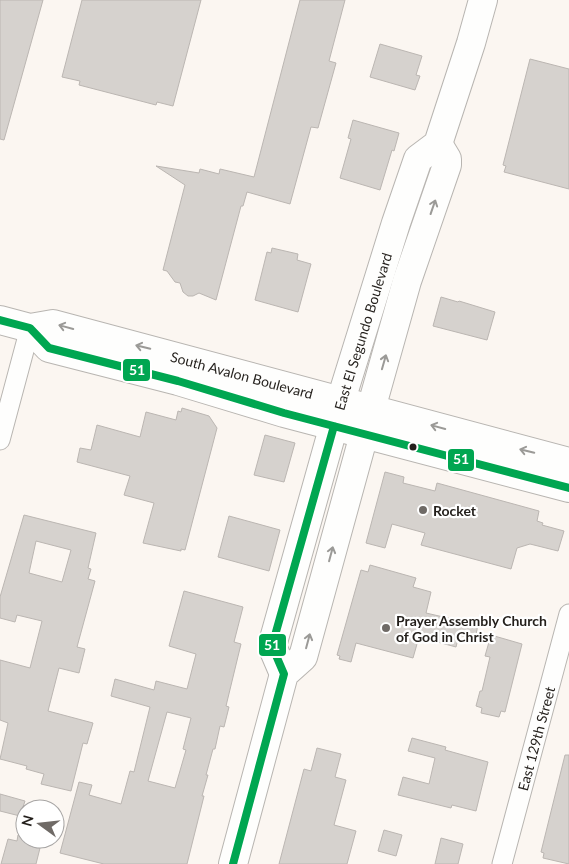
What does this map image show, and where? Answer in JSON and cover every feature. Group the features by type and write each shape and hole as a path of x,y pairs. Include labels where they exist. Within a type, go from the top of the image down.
{"main road":[{"path":"438,144 471,44 483,0"},
{"name":"East El Segundo Boulevard","path":"438,144 448,163 407,281 304,657 284,674 272,646 341,400 380,272 418,159 438,144"},
{"name":"South Avalon Boulevard","path":"0,320 30,328 53,324 569,462"},
{"name":"South Avalon Boulevard","path":"30,328 49,348 178,381 334,426 569,488"},
{"path":"233,864 284,674"}],"street":[{"path":"0,440 30,328"},
{"name":"East 129th Street","path":"502,864 569,614"}],"building":[{"path":"0,0 43,0 4,140 0,139"},
{"path":"82,0 201,0 173,106 157,102 156,105 79,85 80,81 62,77"},
{"path":"300,0 345,0 329,61 336,63 318,128 311,127 290,204 247,192 243,206 241,206 216,300 199,293 188,296 183,292 180,283 175,282 167,271 163,270 185,185 156,166 199,173 200,169 219,174 220,169 254,177"},
{"path":"380,44 422,56 416,75 420,76 415,90 370,77"},
{"path":"530,59 569,69 569,189 504,172 506,166 503,165"},
{"path":"353,120 399,133 380,190 340,178 351,139 348,138"},
{"path":"272,248 298,254 297,260 311,264 298,312 255,300 267,252 271,253"},
{"path":"441,297 495,312 487,340 433,326"},
{"path":"182,408 209,416 217,428 185,550 181,549 181,551 143,543 154,503 124,495 130,476 77,462 80,448 91,450 97,425 140,437 146,412 176,420 178,411 181,412"},
{"path":"265,435 295,443 284,482 254,475"},
{"path":"385,472 404,477 403,483 435,491 437,483 539,511 537,521 543,523 542,525 564,531 558,551 530,544 517,548 511,569 421,545 425,533 392,524 385,548 366,543"},
{"path":"24,515 96,533 88,568 91,569 88,579 95,581 77,647 85,649 79,673 59,668 48,711 93,723 87,744 83,743 71,791 41,784 44,774 26,769 27,766 0,759 8,723 0,720 0,660 30,668 42,621 17,615 15,622 0,618 0,597","holes":["36,541 71,550 62,582 29,573"]},
{"path":"229,516 280,530 269,571 218,557"},
{"path":"370,565 416,578 413,587 431,592 426,613 478,625 475,639 459,635 456,647 419,637 413,658 356,643 351,662 339,659 340,656 337,655 361,570 368,572"},
{"path":"184,591 243,607 234,642 241,644 226,706 229,707 224,727 220,726 215,749 213,749 206,775 208,775 202,796 204,796 187,864 104,864 60,853 61,849 65,849 65,834 79,782 92,785 89,795 121,804 130,771 134,772 150,707 111,696 115,679 154,690 156,681 187,689 196,654 169,646","holes":["167,712 191,718 183,749 186,750 175,788 148,781"]},
{"path":"491,635 522,644 505,712 501,711 499,717 481,713 482,708 476,706 480,691 482,691 490,657 485,656"},
{"path":"412,738 446,747 445,750 488,762 476,811 452,805 451,808 398,795 403,777 429,784 435,758 408,751"},
{"path":"317,748 341,754 335,777 346,780 334,825 356,831 347,864 279,864 304,769 311,771"},
{"path":"565,755 569,755 569,864 543,858 544,853 541,852"},
{"path":"0,794 18,799 15,799 15,815 0,811"},
{"path":"384,830 402,835 396,856 378,851"},
{"path":"441,838 463,844 458,864 435,864"},
{"path":"8,839 15,841 15,849 40,849 36,864 1,864"}],"transit line":[{"name":"51","path":"0,320 30,328 49,348 178,381 284,413 569,488"},
{"name":"51","path":"233,864 284,674 272,646 334,426"}],"place":[{"name":"Rocket","path":"423,510"},
{"name":"Prayer Assembly Church of God in Christ","path":"386,628"}]}
